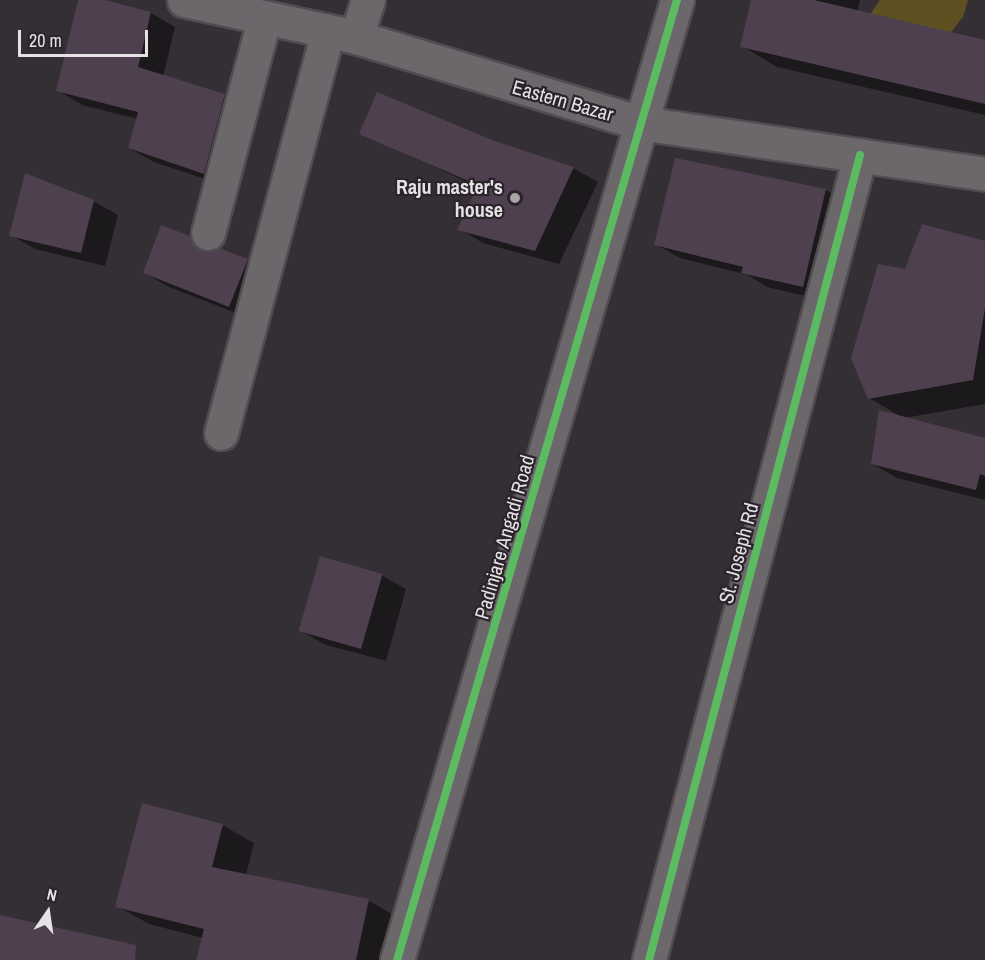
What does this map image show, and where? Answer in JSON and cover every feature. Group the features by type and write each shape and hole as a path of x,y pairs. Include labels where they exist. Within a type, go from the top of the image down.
{"street":[{"name":"Eastern Bazar","path":"184,0 342,35 641,123 985,174"},
{"path":"221,433 342,35 368,0"},
{"name":"Padinjare Angadi Road","path":"398,960 677,0"},
{"path":"208,233 264,19"},
{"name":"St. Joseph Rd","path":"649,960 860,155"}],"shaded area":[{"path":"880,0 968,0 963,17 919,71 849,45"}],"building":[{"path":"78,0 105,0 151,12 138,67 225,94 204,174 128,148 138,112 56,91"},
{"path":"751,0 814,0 985,40 985,104 740,47"},
{"path":"377,92 492,140 574,167 535,251 457,230 478,185 359,134"},
{"path":"675,158 826,189 803,287 741,273 743,267 654,245"},
{"path":"25,173 94,200 81,253 9,236"},
{"path":"922,224 985,241 985,308 973,380 868,399 851,358 878,264 905,269"},
{"path":"161,225 190,236 203,251 219,248 248,259 229,307 143,273"},
{"path":"879,410 985,438 985,476 980,474 976,490 871,464"},
{"path":"320,556 382,574 361,649 299,631"},
{"path":"142,803 223,824 212,867 369,899 356,960 196,960 204,929 115,907"},
{"path":"0,915 136,945 135,960 0,960"}],"cycle path":[{"path":"397,960 677,0"},
{"path":"649,960 860,155"}],"place":[{"name":"Raju master's house","path":"515,198"}]}
